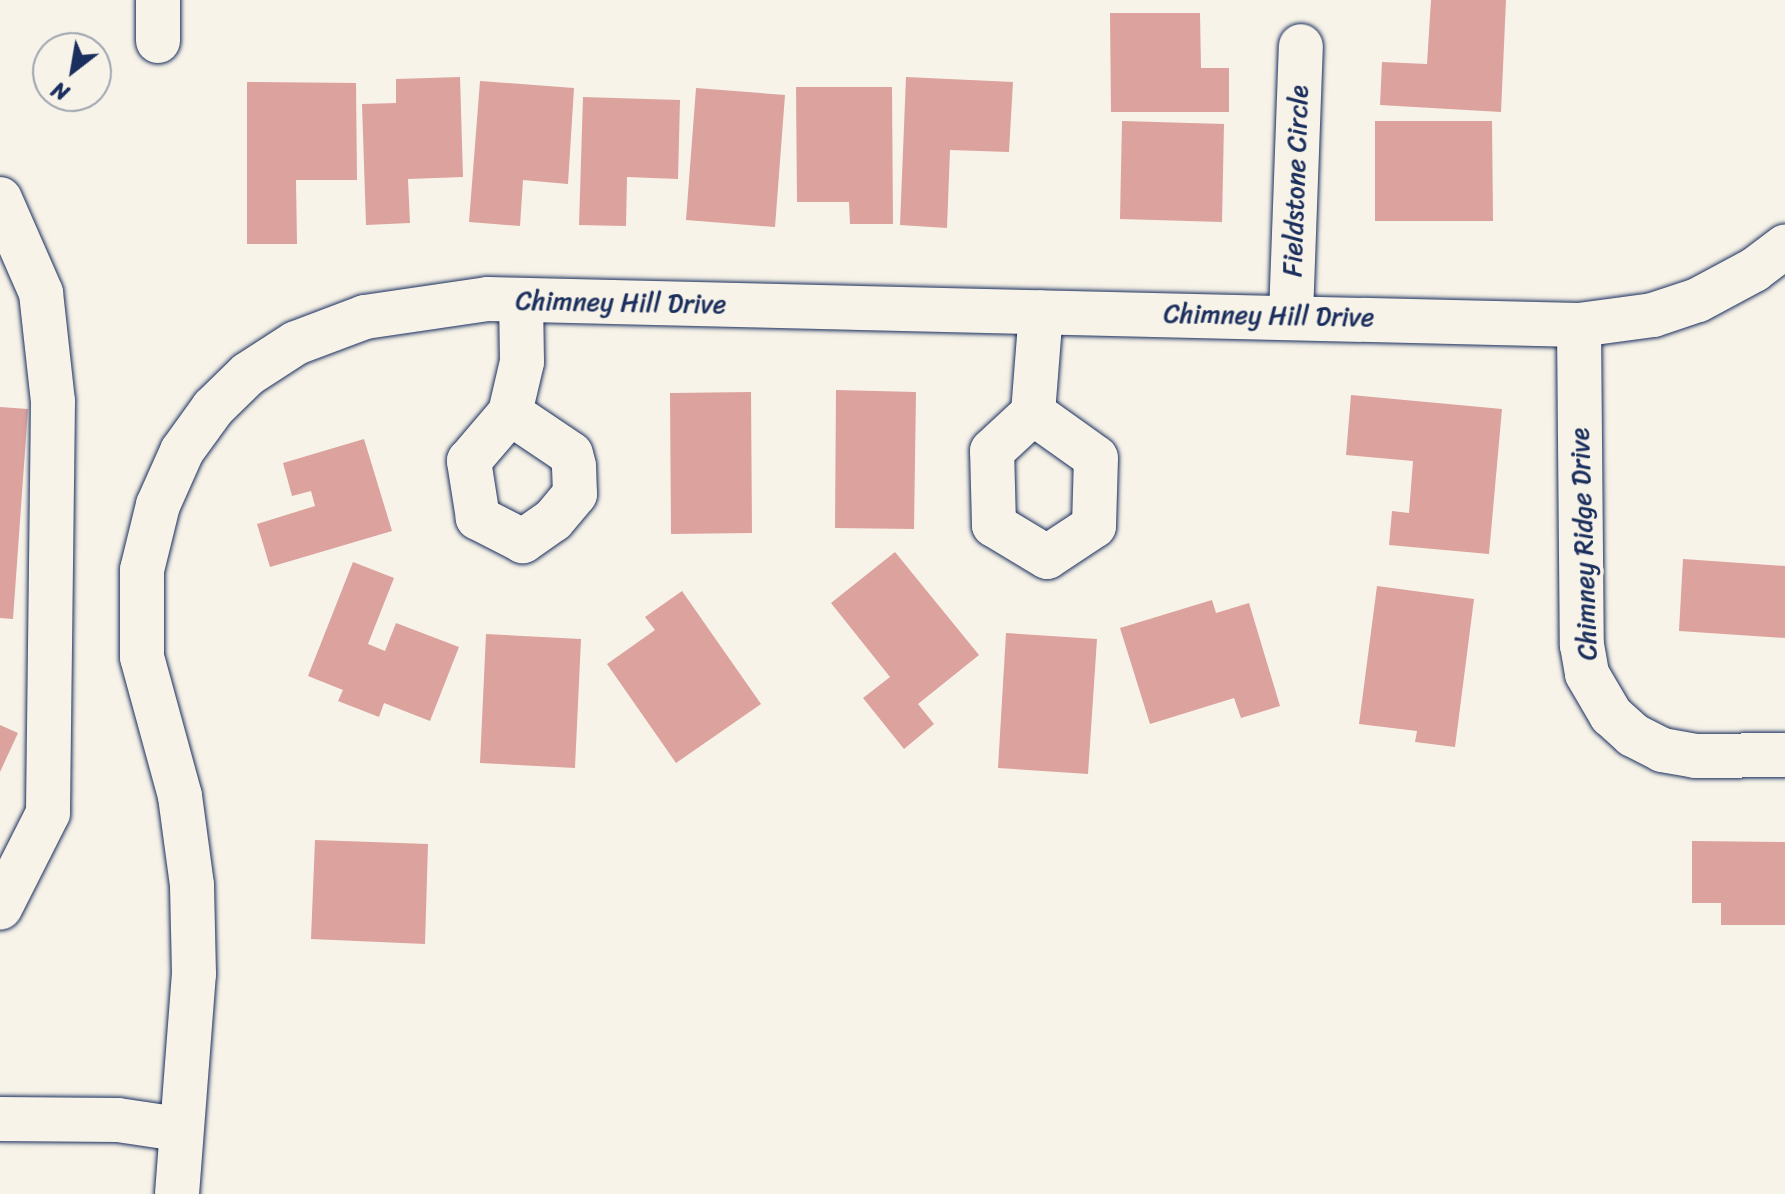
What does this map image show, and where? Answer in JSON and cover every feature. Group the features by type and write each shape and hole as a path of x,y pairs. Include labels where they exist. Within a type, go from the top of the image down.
{"street":[{"name":"Fieldstone Circle","path":"1291,315 1301,46"},
{"path":"0,199 41,293 53,401 48,813 0,908"},
{"name":"Chimney Hill Drive","path":"177,1194 178,1129 194,989 192,885 180,796 152,706 139,619 142,570 158,505 182,451 213,408 248,374 296,343 365,317 421,306 521,301 1291,315 1579,325 1653,315 1698,300 1754,270 1785,247"},
{"path":"510,413 522,362 521,301"},
{"path":"1033,413 1041,312"},
{"name":"Chimney Ridge Drive","path":"1579,325 1582,645 1587,674 1611,715 1633,735 1662,750 1695,756 1785,755"},
{"path":"0,1119 118,1120 178,1129"}],"building":[{"path":"1431,0 1506,0 1501,112 1380,105 1382,62 1427,64"},
{"path":"1110,13 1200,13 1201,68 1229,68 1229,112 1111,112"},
{"path":"460,77 463,177 408,179 410,223 366,225 362,104 396,103 396,79"},
{"path":"906,77 1013,82 1009,152 950,150 947,228 900,225"},
{"path":"480,81 574,88 568,184 523,180 520,226 469,222"},
{"path":"247,82 356,83 357,180 296,180 297,244 247,244"},
{"path":"796,87 892,87 893,224 850,224 849,202 797,202"},
{"path":"696,88 785,95 775,227 686,220"},
{"path":"583,97 680,100 678,179 627,177 626,226 579,225"},
{"path":"1122,121 1224,124 1222,222 1120,219"},
{"path":"1375,121 1492,121 1493,221 1375,221"},
{"path":"836,390 916,392 914,529 835,528"},
{"path":"751,392 752,533 671,534 670,393"},
{"path":"1351,395 1502,409 1489,554 1389,545 1392,511 1409,513 1413,461 1346,455"},
{"path":"0,407 28,409 13,619 0,618"},
{"path":"364,439 392,531 270,567 257,524 315,506 311,491 292,496 283,463"},
{"path":"895,552 979,655 918,704 934,724 904,749 863,698 890,677 831,603"},
{"path":"1683,559 1785,566 1785,638 1679,631"},
{"path":"353,562 394,578 368,644 385,651 396,623 459,647 430,721 384,703 379,717 338,701 343,690 308,676"},
{"path":"1377,586 1474,599 1455,747 1415,742 1417,731 1359,724"},
{"path":"682,591 761,704 676,763 607,664 655,630 645,617"},
{"path":"1212,600 1216,613 1249,603 1280,706 1241,718 1234,698 1150,724 1120,628"},
{"path":"1006,633 1097,639 1088,774 998,768"},
{"path":"486,634 581,639 575,768 480,763"},
{"path":"0,725 18,733 0,772"},
{"path":"315,840 428,844 425,944 311,939"},
{"path":"1692,841 1785,842 1785,925 1721,925 1721,903 1692,903"}]}
